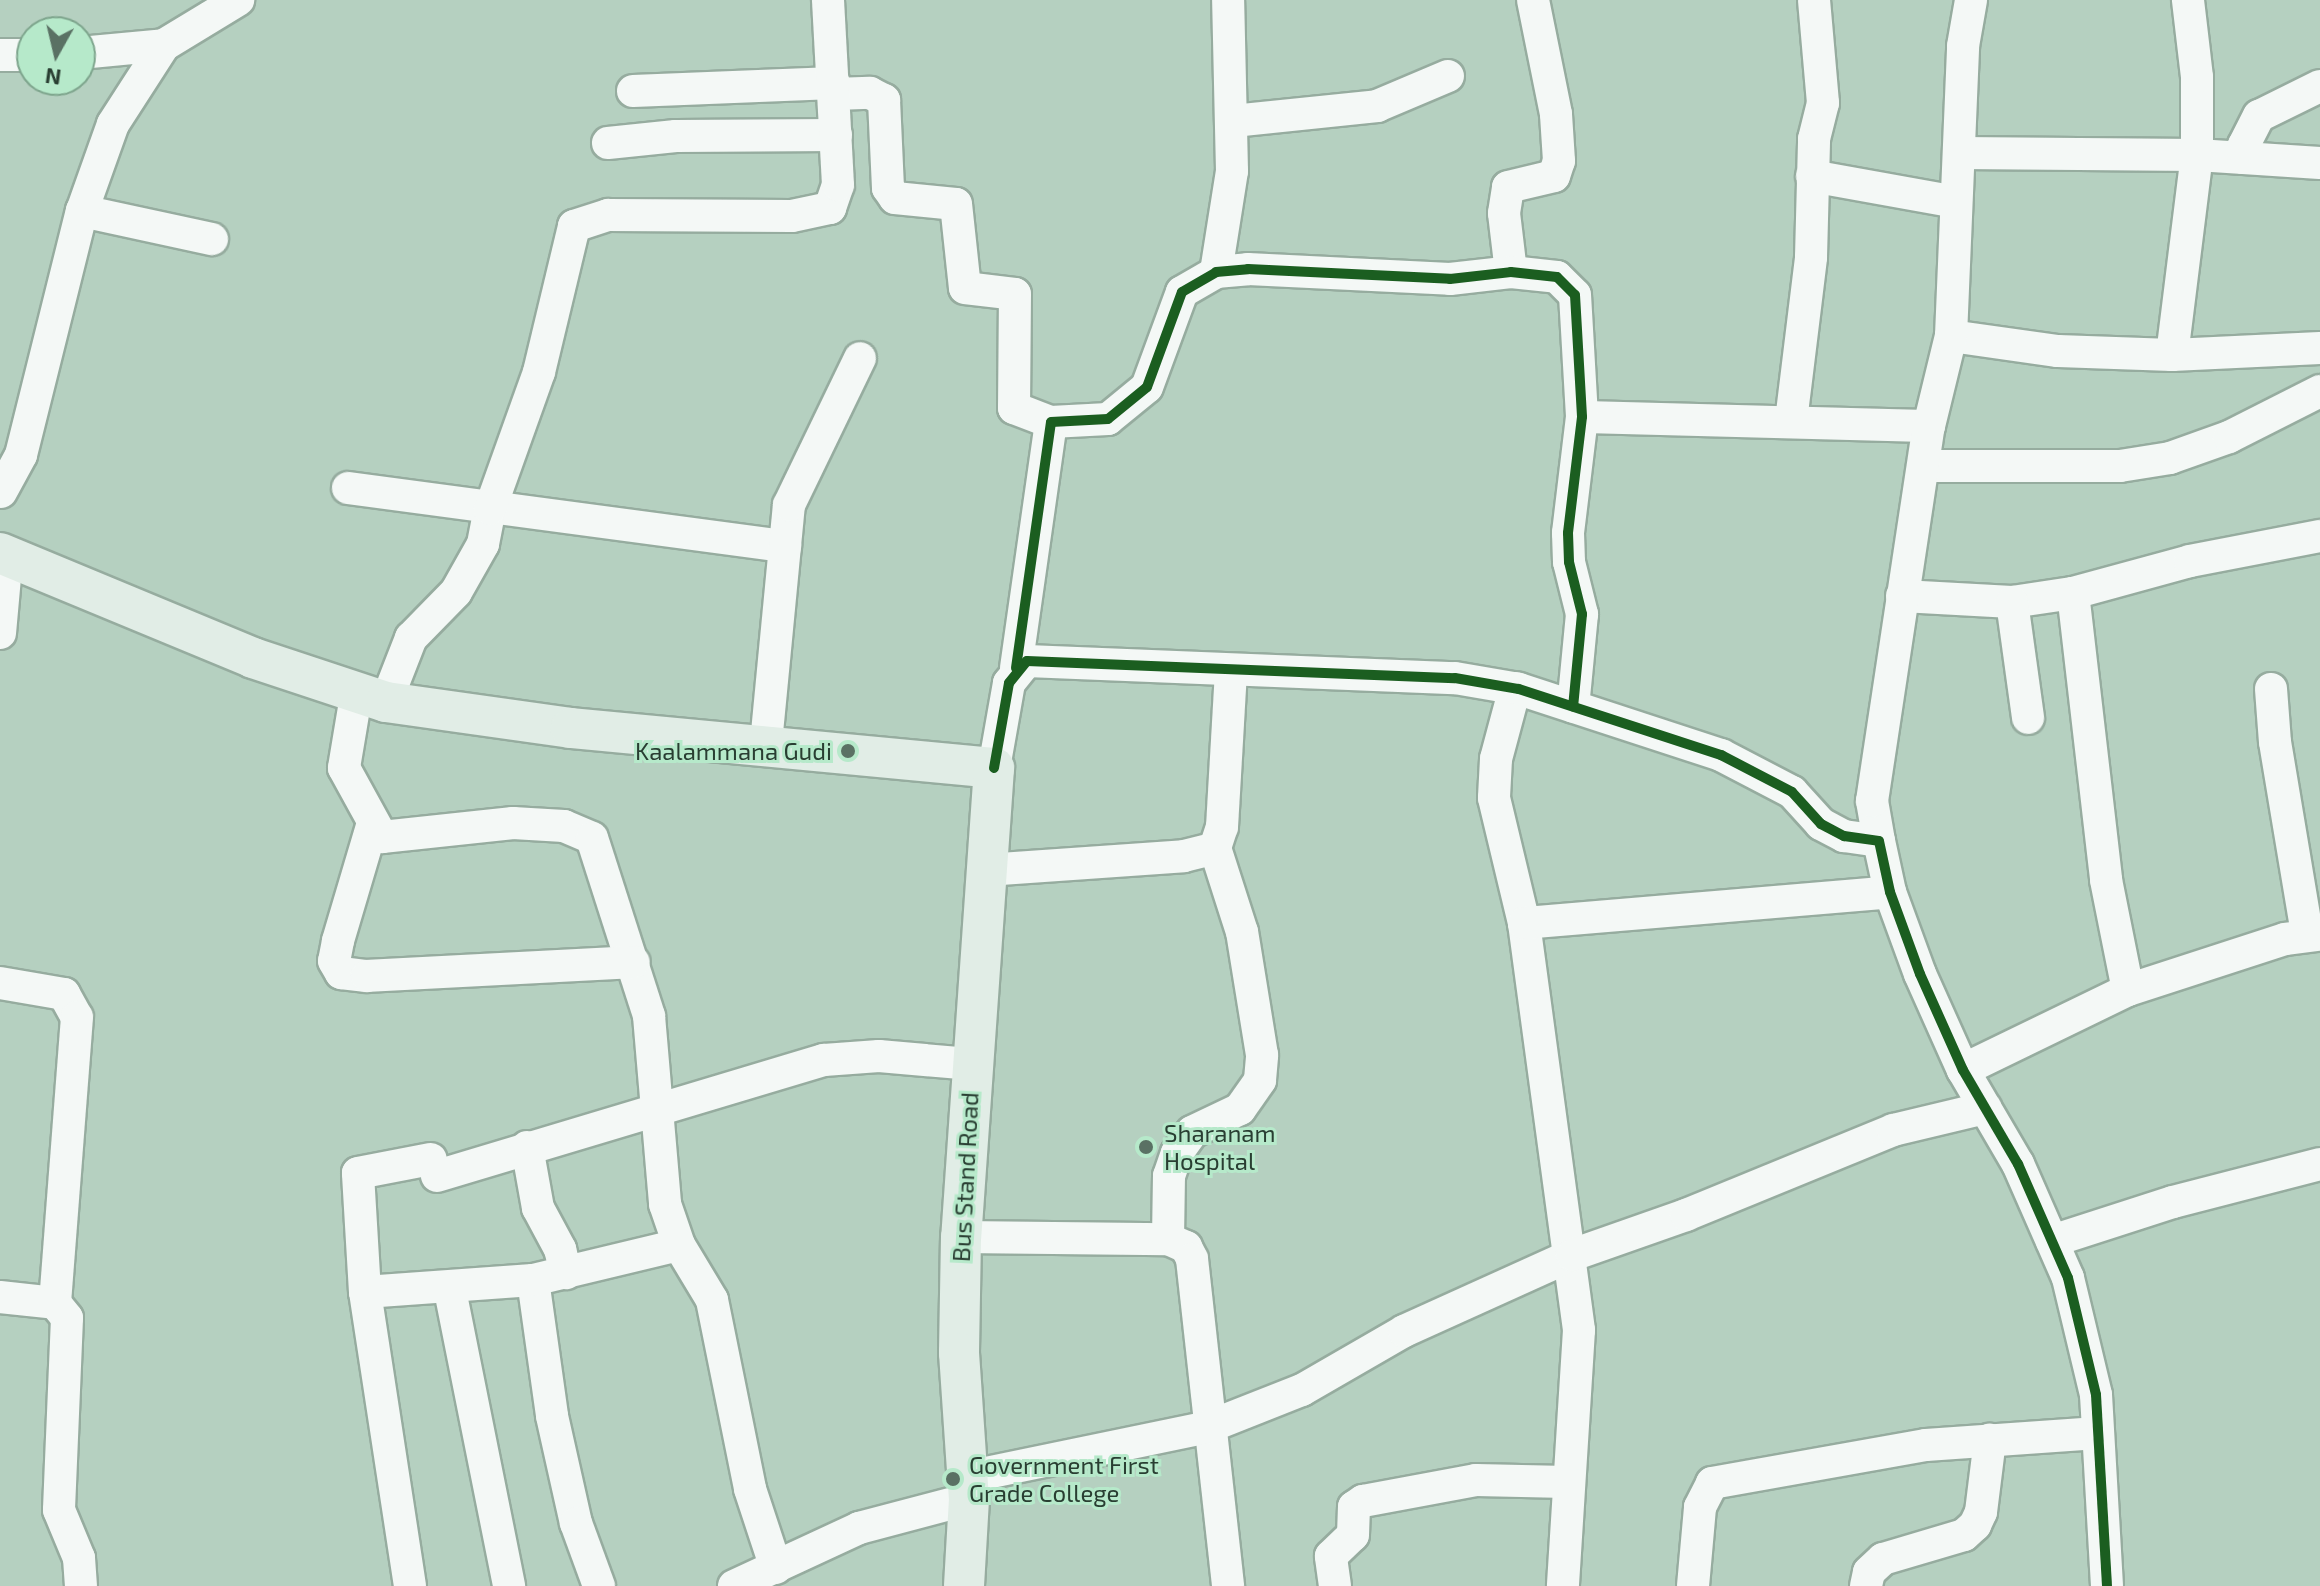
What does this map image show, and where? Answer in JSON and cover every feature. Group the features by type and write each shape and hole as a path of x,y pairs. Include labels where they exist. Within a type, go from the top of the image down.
{"main road":[{"path":"3,554 253,658 372,696 571,728 766,743 872,759 994,768"},
{"name":"Bus Stand Road","path":"964,1586 968,1488 959,1353 961,1237 970,1064 994,768"}],"street":[{"path":"0,493 21,455 82,211 113,124 164,45 238,0"},
{"path":"634,962 367,976 341,973 334,961 338,941 372,826 366,803 350,787 344,768 372,696 411,638 469,574 483,544 490,509 539,372 574,226 608,215 792,216 830,208 838,185 828,0"},
{"path":"1216,272 1232,171 1228,0"},
{"path":"1511,272 1504,213 1508,187 1554,176 1559,161 1556,114 1533,0"},
{"path":"1791,421 1811,257 1812,176 1823,103 1814,0"},
{"path":"1971,0 1963,46 1951,336 1929,426 1872,801 1890,892 1963,1070 2018,1164 2068,1278 2096,1395 2107,1586"},
{"path":"2172,355 2197,155 2188,0"},
{"path":"96,51 164,45"},
{"path":"1233,121 1377,106 1448,76"},
{"path":"2243,158 2259,116 2320,86"},
{"path":"633,91 834,88 870,93 884,100 888,188 895,198 956,204 960,277 965,288 1015,294 1014,408 1051,422 1108,419 1147,387 1182,292 1216,272 1294,269 1450,279 1511,272 1567,281 1575,295 1582,417 1568,533 1569,562 1582,614 1573,707"},
{"path":"608,143 676,136 836,135"},
{"path":"1960,153 2197,155 2320,163"},
{"path":"1812,176 1956,202"},
{"path":"82,211 212,239"},
{"path":"1951,336 2058,351 2172,355 2320,348"},
{"path":"766,743 789,505 860,358"},
{"path":"1924,466 2120,466 2170,458 2229,437 2320,391"},
{"path":"1582,417 1929,426"},
{"path":"994,768 1016,668 1051,422"},
{"path":"348,488 785,546"},
{"path":"1902,596 2012,602 2073,593 2190,561 2320,536"},
{"path":"0,633 3,554"},
{"path":"2073,593 2106,880 2128,990"},
{"path":"2012,602 2028,718"},
{"path":"1016,668 1042,659 1231,671 1455,678 1515,688 1721,755 1792,792 1821,824 1844,836 1879,841"},
{"path":"1168,1239 1169,1176 1177,1153 1192,1132 1240,1109 1260,1080 1262,1055 1242,932 1215,848 1222,827 1231,671"},
{"path":"1515,688 1496,759 1494,798 1524,923 1572,1255 1579,1330 1567,1482 1563,1586"},
{"path":"1963,1070 2128,990 2314,935 2275,742 2271,689"},
{"path":"372,826 388,838 513,823 584,830 592,838 649,1016 665,1204 679,1245 712,1300 750,1489 776,1568"},
{"path":"986,870 1184,856 1215,848"},
{"path":"1524,923 1890,892"},
{"path":"0,983 64,994 77,1017 55,1303 67,1318 61,1523 79,1558 81,1586"},
{"path":"410,1586 365,1292 358,1173 434,1168 527,1147 824,1060 879,1056 970,1064"},
{"path":"734,1586 859,1528 968,1488 1208,1427 1302,1390 1404,1331 1572,1255 1686,1215 1893,1130 1985,1108"},
{"path":"527,1147 538,1208 566,1273"},
{"path":"2052,1241 2173,1202 2320,1164"},
{"path":"961,1237 1168,1239 1186,1247 1192,1259 1208,1427 1228,1586"},
{"path":"365,1292 450,1290 533,1280 679,1245"},
{"path":"533,1280 552,1416 576,1523 599,1586"},
{"path":"450,1290 509,1586"},
{"path":"0,1297 55,1303"},
{"path":"1693,1586 1700,1507 1712,1483 1837,1458 1990,1440 2098,1433"},
{"path":"1866,1586 1869,1572 1883,1559 1964,1535 1975,1525 1981,1512 1990,1440"},
{"path":"1335,1586 1331,1556 1353,1535 1354,1507 1363,1501 1476,1480 1567,1482"}],"cycle path":[{"path":"1016,668 1051,422 1108,419 1147,387 1182,292 1216,272 1248,269 1450,279 1511,272 1557,277 1575,295 1582,417 1568,533 1569,562 1582,614 1573,707"},
{"path":"994,768 1009,683 1027,661 1455,678 1519,689 1721,755 1792,792 1821,824 1844,836 1879,841 1890,892 1920,974 1963,1070 2018,1164 2068,1278 2096,1395 2107,1586"}],"place":[{"name":"Kaalammana Gudi","path":"848,751"},
{"name":"Sharanam Hospital","path":"1146,1147"},
{"name":"Government First Grade College","path":"953,1479"}]}
